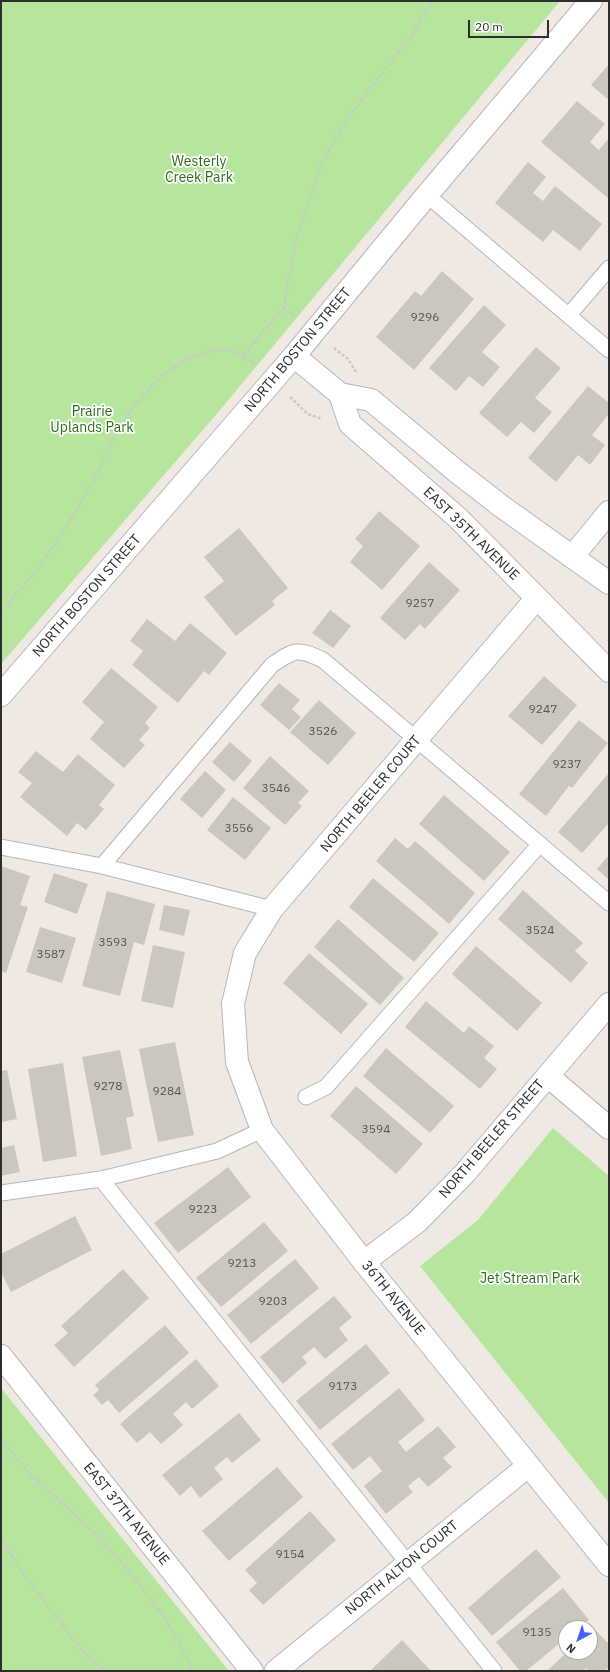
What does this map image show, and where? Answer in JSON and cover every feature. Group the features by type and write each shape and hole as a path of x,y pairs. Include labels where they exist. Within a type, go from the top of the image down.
{"street":[{"name":"NORTH BOSTON STREET","path":"1,695 294,356 427,195 591,1"},
{"path":"294,356 340,394 371,400 456,471 501,506 609,583"},
{"name":"EAST 35TH AVENUE","path":"340,394 350,424 458,518 536,599 609,671"},
{"path":"572,557 609,512"},
{"name":"NORTH BEELER COURT","path":"233,1004 245,953 272,909 536,599"},
{"name":"36TH AVENUE","path":"233,1004 237,1062 262,1130 364,1262 609,1565"},
{"name":"NORTH BEELER STREET","path":"364,1262 417,1222 466,1173 609,1004"},
{"path":"548,1076 609,1128"},
{"name":"EAST 37TH AVENUE","path":"1,1356 252,1671"},
{"name":"NORTH ALTON COURT","path":"276,1671 528,1466"}],"lane":[{"path":"427,195 609,350"},
{"path":"569,315 609,268"},
{"path":"102,866 272,665 287,654 304,651 323,660 609,903"},
{"path":"306,1097 326,1087 540,844"},
{"path":"1,847 102,866 272,909"},
{"path":"1,1193 101,1179 217,1151 262,1130"},
{"path":"101,1179 494,1671"}],"path":[{"path":"244,355 284,307 296,238 320,169 339,132 359,103 410,38 432,1"},
{"path":"284,307 296,318"},
{"path":"332,346 348,359 354,368"},
{"path":"1,611 40,565 58,540 82,501 115,436 136,404 157,382 177,366 198,355 218,349 233,350 244,355 256,366"},
{"path":"289,397 308,414"},
{"path":"1,1440 28,1473 98,1536 120,1560 166,1619 193,1671"},
{"path":"1,1538 22,1573 81,1649 105,1671"}],"green space":[{"name":"Westerly Creek Park","path":"1,1 560,1 220,410 1,664"},
{"name":"Jet Stream Park","path":"553,1128 609,1176 609,1503 420,1266 478,1220"},
{"path":"1,1388 229,1671 1,1671"}],"building":[{"path":"609,64 609,100 591,85"},
{"path":"577,101 605,124 590,142 599,150 609,138 609,199 541,142"},
{"path":"528,162 546,177 533,193 543,201 555,186 602,224 580,251 553,230 543,242 495,203"},
{"path":"442,271 474,299 414,370 376,337 415,291 421,296"},
{"path":"484,305 506,325 482,352 500,367 483,387 469,376 456,391 429,368"},
{"path":"536,347 561,368 535,398 552,412 534,433 521,422 507,437 479,413"},
{"path":"588,386 609,403 609,414 592,435 605,445 590,465 578,455 556,482 528,458"},
{"path":"379,511 420,546 382,590 350,562 363,546 355,539"},
{"path":"239,528 288,588 272,601 275,605 236,636 204,597 224,581 204,557"},
{"path":"429,562 460,590 425,629 420,624 405,640 380,618"},
{"path":"330,610 351,626 333,648 312,633"},
{"path":"147,619 175,641 190,623 227,653 209,675 204,671 178,703 132,665 143,651 130,641"},
{"path":"111,668 158,707 145,723 150,728 139,740 145,745 124,768 90,739 104,722 82,702"},
{"path":"544,676 577,705 542,745 508,716"},
{"path":"279,683 300,700 292,709 301,717 289,730 260,705"},
{"path":"319,700 356,733 328,765 290,732"},
{"path":"579,720 608,743 572,788 569,786 546,816 519,794"},
{"path":"230,742 252,761 234,782 212,762"},
{"path":"36,751 63,772 78,754 115,785 99,805 104,809 86,830 77,823 67,836 20,797 32,783 18,772"},
{"path":"270,756 309,791 298,803 302,806 285,825 243,788"},
{"path":"205,771 226,790 202,818 180,799"},
{"path":"609,773 609,823 582,853 558,832"},
{"path":"444,795 510,852 484,881 419,824"},
{"path":"233,797 271,828 245,860 207,830"},
{"path":"395,838 408,849 415,841 475,893 449,924 376,861"},
{"path":"609,855 609,880 597,869"},
{"path":"1,866 30,876 20,905 28,907 6,973 1,971"},
{"path":"54,873 88,884 77,914 44,902"},
{"path":"373,878 439,933 414,962 349,907"},
{"path":"523,890 583,943 575,951 588,963 571,983 498,919"},
{"path":"107,891 155,904 144,945 134,942 120,996 82,986"},
{"path":"164,905 190,910 184,936 159,930"},
{"path":"338,919 404,978 380,1005 314,947"},
{"path":"40,927 76,938 62,983 26,972"},
{"path":"153,945 185,952 173,1008 141,1001"},
{"path":"476,946 542,1003 517,1031 452,974"},
{"path":"309,953 368,1004 341,1034 283,983"},
{"path":"426,1001 464,1033 469,1026 494,1046 484,1058 497,1069 480,1089 405,1027"},
{"path":"175,1042 194,1135 158,1142 139,1049"},
{"path":"386,1048 454,1106 430,1133 363,1076"},
{"path":"120,1050 134,1116 126,1118 132,1149 101,1156 82,1057"},
{"path":"63,1063 77,1156 43,1162 28,1069"},
{"path":"7,1070 17,1119 1,1122 1,1071"},
{"path":"356,1086 423,1144 396,1174 330,1116"},
{"path":"14,1145 20,1172 1,1176 1,1148"},
{"path":"228,1167 251,1197 178,1253 154,1223"},
{"path":"75,1216 92,1250 11,1292 1,1272 1,1254"},
{"path":"264,1222 288,1251 221,1307 196,1278"},
{"path":"295,1259 319,1288 251,1344 227,1315"},
{"path":"123,1269 149,1298 74,1367 54,1345 68,1333 61,1326"},
{"path":"334,1296 352,1317 339,1328 348,1340 325,1359 314,1347 302,1357 307,1363 283,1384 260,1357"},
{"path":"165,1325 189,1353 119,1413 108,1400 102,1405 93,1395 99,1390 95,1385"},
{"path":"366,1344 390,1373 320,1430 296,1401"},
{"path":"196,1359 219,1386 192,1409 186,1402 173,1414 183,1425 161,1444 150,1432 137,1443 120,1424"},
{"path":"399,1388 425,1420 398,1442 406,1452 438,1426 456,1447 443,1458 452,1467 428,1487 419,1477 408,1486 413,1492 386,1514 364,1486 382,1471 370,1456 353,1470 331,1444"},
{"path":"239,1413 261,1440 232,1463 227,1457 214,1468 223,1479 200,1498 191,1486 180,1496 162,1475"},
{"path":"277,1467 303,1497 229,1561 202,1531"},
{"path":"310,1511 336,1540 263,1605 249,1590 257,1583 245,1570"},
{"path":"536,1549 561,1577 492,1636 468,1608"},
{"path":"563,1588 589,1620 558,1620 558,1645 526,1671 520,1671 496,1642"},
{"path":"598,1633 609,1644 609,1667 605,1671 589,1671 586,1668 583,1671 547,1671 559,1660 598,1660"},
{"path":"402,1640 430,1670 370,1671"}],"park label":[{"name":"Prairie Uplands Park","path":"92,420"}]}
